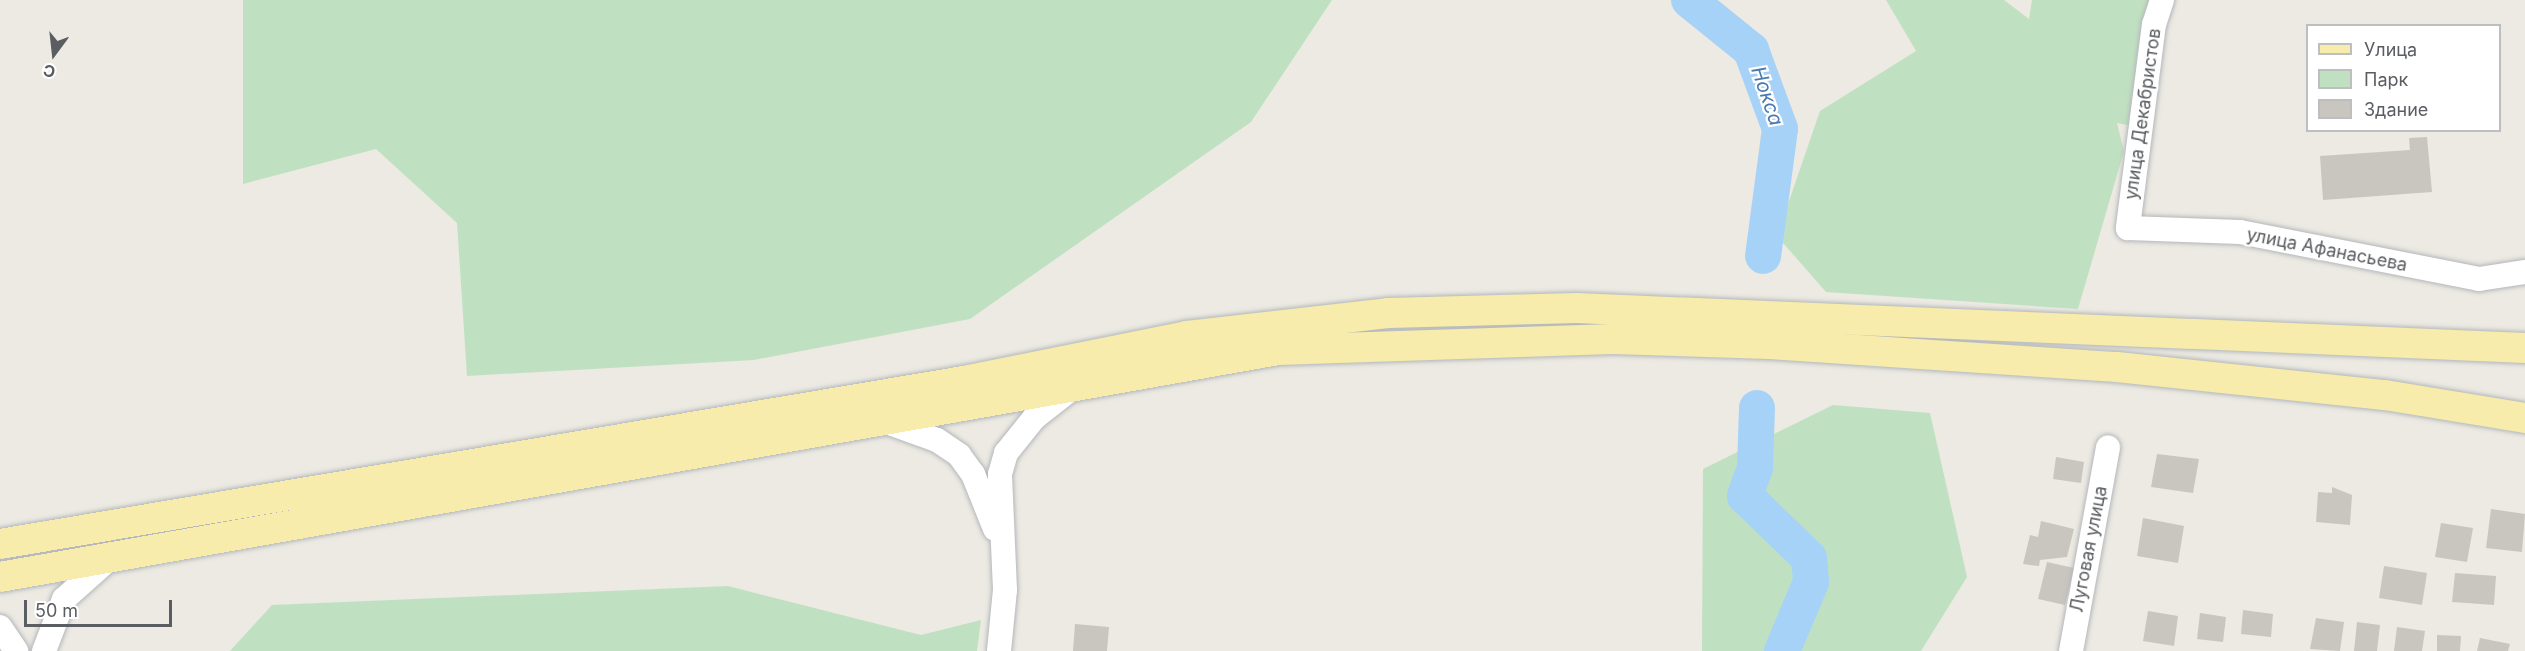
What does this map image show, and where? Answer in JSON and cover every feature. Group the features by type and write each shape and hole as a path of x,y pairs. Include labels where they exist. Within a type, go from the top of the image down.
{"main road":[{"path":"0,544 964,381 1187,336 1388,313 1599,308 2525,348"},
{"path":"0,577 879,419 1071,389 1278,350 1613,339 2117,367 2385,395 2525,417"}],"street":[{"name":"улица Декабристов","path":"2128,228 2162,0"},
{"name":"улица Афанасьева","path":"2128,228 2240,232 2479,279 2525,272"},
{"path":"999,651 1005,590 999,540 1006,453 1034,418 1071,389"},
{"path":"879,419 937,440 959,455 973,474 999,540"},
{"name":"Луговая улица","path":"2071,651 2108,447"},
{"path":"44,651 64,599 110,558"},
{"path":"0,627 16,651"}],"green space":[{"path":"243,0 1332,0 1251,122 970,319 754,360 467,376 457,223 376,149 243,184"},
{"path":"1886,0 2004,0 2029,19 2032,0 2152,0 2132,126 2117,123 2124,151 2078,309 1826,292 1777,236 1820,111 1916,51"},
{"path":"1833,405 1930,413 1967,577 1921,651 1702,651 1703,469"},
{"path":"728,586 921,635 981,620 977,651 230,651 272,605"}],"building":[{"path":"2427,137 2432,192 2323,200 2320,156 2410,150 2409,138"},
{"path":"2157,454 2199,459 2193,493 2151,487"},
{"path":"2056,457 2084,462 2081,483 2053,479"},
{"path":"2332,487 2352,495 2350,525 2316,522 2318,492 2332,493"},
{"path":"2491,509 2525,514 2522,552 2486,548"},
{"path":"2143,518 2184,526 2178,563 2137,556"},
{"path":"2041,521 2074,529 2067,557 2040,560 2039,566 2023,564 2030,535 2038,537"},
{"path":"2441,523 2473,528 2467,562 2435,557"},
{"path":"2047,562 2074,568 2065,605 2038,599"},
{"path":"2384,566 2427,573 2422,605 2379,598"},
{"path":"2455,573 2496,576 2494,605 2452,602"},
{"path":"2243,610 2273,614 2271,637 2241,634"},
{"path":"2148,611 2178,616 2174,646 2143,641"},
{"path":"2200,613 2226,617 2223,642 2197,639"},
{"path":"2316,618 2344,622 2340,651 2310,649"},
{"path":"2357,622 2380,625 2377,651 2354,651"},
{"path":"1075,624 1109,627 1107,651 1073,651"},
{"path":"2397,627 2425,631 2422,651 2394,651"},
{"path":"2437,635 2461,636 2460,651 2437,651"},
{"path":"2480,638 2510,644 2508,651 2477,651"}],"waterway":[{"name":"Нокса","path":"1689,0 1751,50 1780,129 1763,256"},
{"name":"Нокса","path":"1757,408 1755,468 1745,496 1809,558 1811,582 1782,651"}]}
